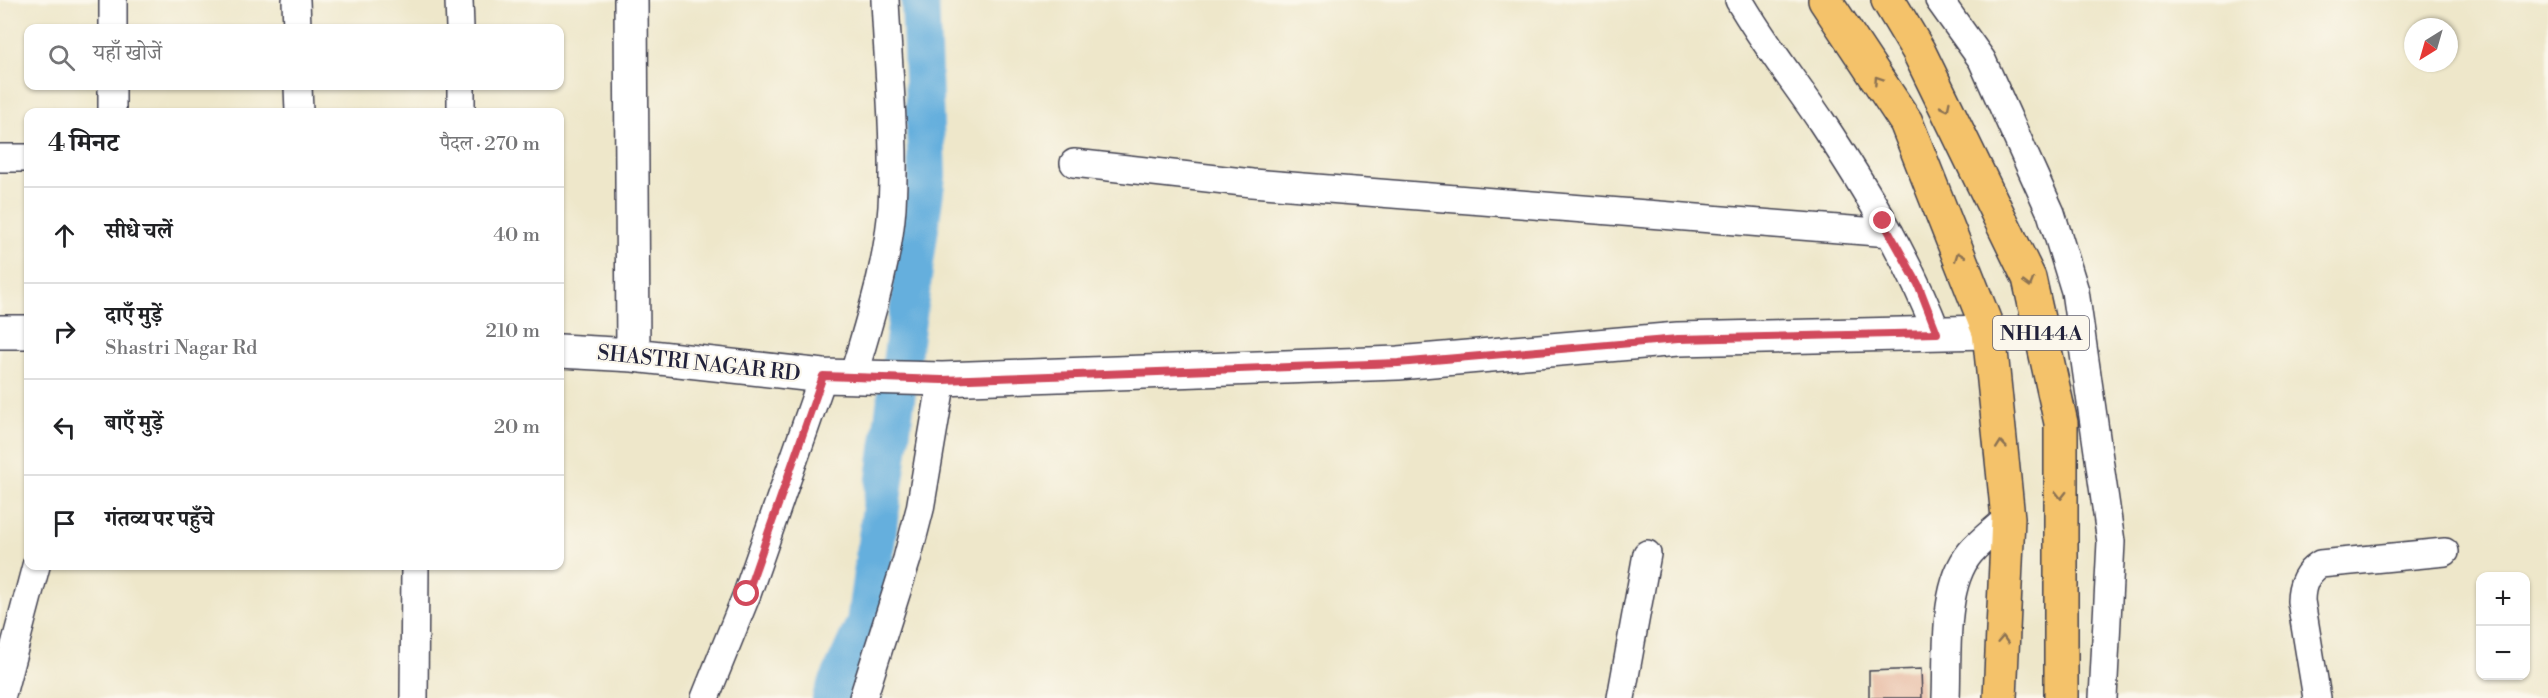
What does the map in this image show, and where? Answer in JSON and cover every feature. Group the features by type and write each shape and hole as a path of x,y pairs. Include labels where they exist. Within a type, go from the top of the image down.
{"highway":[{"name":"NH144A","path":"1825,0 1906,122 1989,332 2008,518 2000,698"},
{"name":"NH144A","path":"1888,0 1918,50 2029,278 2061,423 2061,698"}],"street":[{"path":"113,0 113,24"},
{"path":"296,0 297,24"},
{"path":"459,0 460,24"},
{"path":"632,0 633,355"},
{"path":"705,698 747,594 853,376 880,281 892,207 885,0"},
{"path":"1739,0 1822,123 1890,232 1918,284 1937,333"},
{"path":"1940,0 1982,60 2051,213 2074,291 2111,542 2103,698"},
{"path":"112,90 112,108"},
{"path":"298,90 299,108"},
{"path":"460,90 461,108"},
{"path":"0,158 24,158"},
{"path":"1074,163 1252,183 1890,232"},
{"path":"0,332 24,332"},
{"name":"SHASTRI NAGAR RD","path":"564,351 633,355 853,376 930,379 1398,363 1678,339 1989,332"},
{"path":"863,698 907,559 920,509 930,379"},
{"path":"1946,698 1954,585 1970,553 2008,518"},
{"path":"2317,698 2301,601 2301,591 2311,570 2320,564 2445,552"},
{"path":"1621,698 1647,554"},
{"path":"1,698 35,570"},
{"path":"414,698 415,570"}],"building":[{"path":"1921,669 1922,698 1869,698 1869,671"}],"waterway":[{"path":"831,698 865,623 927,176 920,0"}],"route":[{"path":"747,594 823,376 942,380 1398,363 1678,339 1937,333 1918,284 1883,221"}]}
